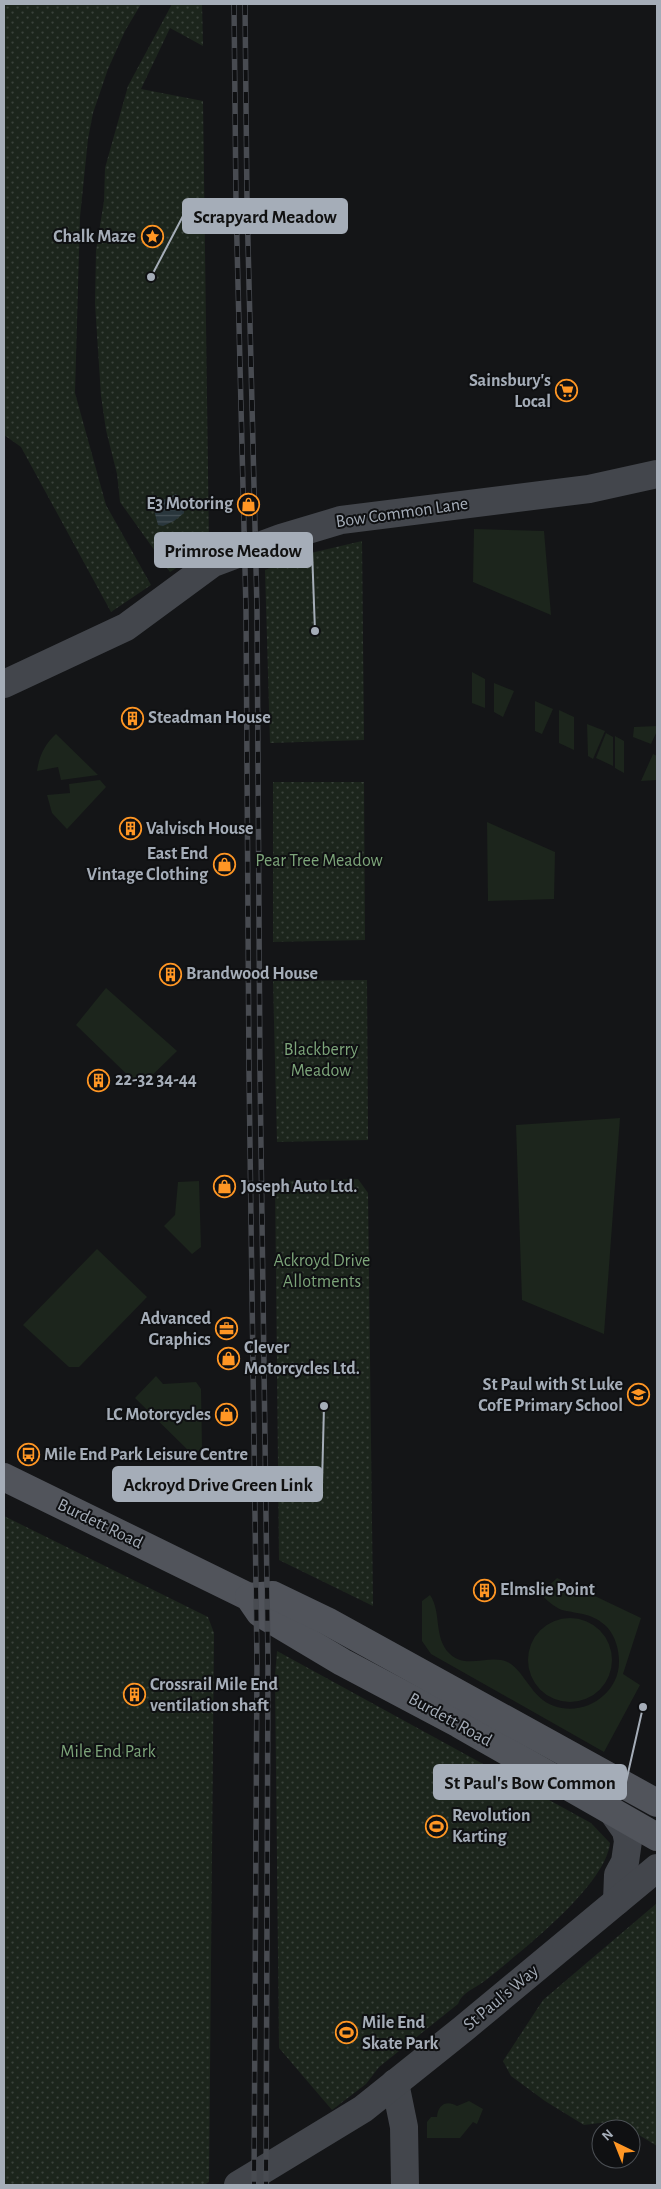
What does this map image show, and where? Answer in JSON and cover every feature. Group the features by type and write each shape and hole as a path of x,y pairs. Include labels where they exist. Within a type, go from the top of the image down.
{"main road":[{"name":"Burdett Road","path":"4,1477 249,1597 260,1613 342,1662 459,1724 657,1837"},
{"name":"Burdett Road","path":"249,1597 272,1595 327,1622 657,1803"}],"street":[{"name":"Bow Common Lane","path":"4,684 126,627 213,563 280,538 341,520 589,489 639,480 657,474"},
{"path":"612,1811 626,1831 628,1841 625,1862 618,1875 617,1901"},
{"name":"St Paul's Way","path":"238,2185 354,2115 395,2084 657,1868"},
{"path":"395,2084 404,2127 404,2185"}],"green space":[{"path":"4,4 141,4 125,31 108,69 93,113 88,139 80,217 75,393 106,505 151,585 111,612 21,447 4,435"},
{"path":"172,4 202,4 203,46 170,28 141,89 203,101 209,545 208,548 170,572 120,502 117,474 106,430 101,396 95,304 96,250 104,201 105,168 128,86"},
{"path":"474,529 544,531 551,615 473,582"},
{"path":"362,541 364,740 270,743 265,570 315,552"},
{"path":"472,672 485,679 485,708 472,703"},
{"path":"494,683 514,691 503,717 494,712"},
{"path":"535,701 553,709 542,734 535,731"},
{"path":"559,710 574,717 574,750 559,743"},
{"path":"587,724 605,731 593,759 588,756"},
{"path":"657,726 657,731 651,744 633,737 634,727"},
{"path":"606,733 613,737 613,766 596,758"},
{"path":"56,734 98,775 61,780 58,767 37,771 43,751"},
{"path":"615,736 624,741 624,773 615,768"},
{"path":"653,754 657,756 657,780 641,781"},
{"path":"100,780 106,787 67,829 52,813 47,795 70,793 69,784"},
{"name":"Pear Tree Meadow","path":"273,782 364,782 365,940 273,942"},
{"path":"487,822 555,852 554,899 488,901"},
{"name":"Blackberry Meadow","path":"367,980 368,1140 277,1142 273,981"},
{"path":"106,988 177,1051 140,1087 76,1025"},
{"path":"620,1118 604,1334 522,1300 516,1125"},
{"name":"Ackroyd Drive Allotments","path":"358,1179 368,1193 373,1606 279,1560 275,1181"},
{"path":"199,1181 201,1247 192,1254 164,1226 175,1215 178,1182"},
{"path":"97,1249 147,1297 79,1367 69,1367 23,1325"},
{"path":"156,1376 163,1384 196,1382 201,1389 202,1447 194,1456 135,1398"},
{"name":"Mile End Park","path":"4,1516 208,1617 214,1633 209,2182 204,2185 4,2185"},
{"path":"557,1578 641,1618 623,1674 640,1685 604,1752 431,1654 422,1641 422,1601 430,1595 436,1609 441,1640 450,1654 461,1660 468,1661 495,1659 509,1662 545,1702 565,1709 588,1705 598,1700 613,1684 619,1662 618,1652 612,1634 602,1622 586,1615 559,1609 540,1594"},
{"path":"570,1618 586,1621 600,1630 609,1644 612,1660 609,1676 600,1690 586,1699 570,1702 554,1699 540,1690 531,1676 528,1660 531,1644 540,1630 554,1621"},
{"name":"Revolution Karting","path":"277,1651 591,1823 610,1843 605,1860 593,1879 559,1917 501,1968 466,1993 458,2004 379,2067 366,2084 332,2110 279,2048 275,1676"},
{"path":"657,1903 657,2146 641,2136 641,2119 591,2119 591,2124 584,2125 545,2101 511,2076 503,2061 543,2000"},
{"path":"469,2101 483,2109 477,2124 473,2122 460,2138 427,2138 427,2122 431,2117 437,2117 441,2106 450,2103 457,2106"}],"shaded area":[{"path":"176,494 183,503 184,513 174,521 163,526 158,525 154,510 163,500"}],"railway":[{"path":"234,4 236,203 246,609 249,1072 257,1663 254,2185"},
{"path":"245,4 247,202 257,608 260,1072 268,1663 266,2185"}],"place":[{"name":"Chalk Maze","path":"152,237"},
{"name":"Scrapyard Meadow","path":"151,277"},
{"name":"Sainsbury's Local","path":"567,391"},
{"name":"E3 Motoring","path":"249,504"},
{"name":"Primrose Meadow","path":"315,631"},
{"name":"Steadman House","path":"132,718"},
{"name":"Valvisch House","path":"130,829"},
{"name":"East End Vintage Clothing","path":"224,864"},
{"name":"Brandwood House","path":"170,974"},
{"name":"22-32 34-44","path":"99,1080"},
{"name":"Joseph Auto Ltd.","path":"225,1187"},
{"name":"Advanced Graphics","path":"227,1329"},
{"name":"Clever Motorcycles Ltd.","path":"228,1358"},
{"name":"St Paul with St Luke CofE Primary School","path":"639,1395"},
{"name":"Ackroyd Drive Green Link","path":"324,1406"},
{"name":"LC Motorcycles","path":"227,1415"},
{"name":"Mile End Park Leisure Centre","path":"28,1455"},
{"name":"Elmslie Point","path":"484,1590"},
{"name":"Crossrail Mile End ventilation shaft","path":"134,1695"},
{"name":"St Paul's Bow Common","path":"643,1707"},
{"name":"Revolution Karting","path":"436,1826"},
{"name":"Mile End Skate Park","path":"346,2033"}]}
